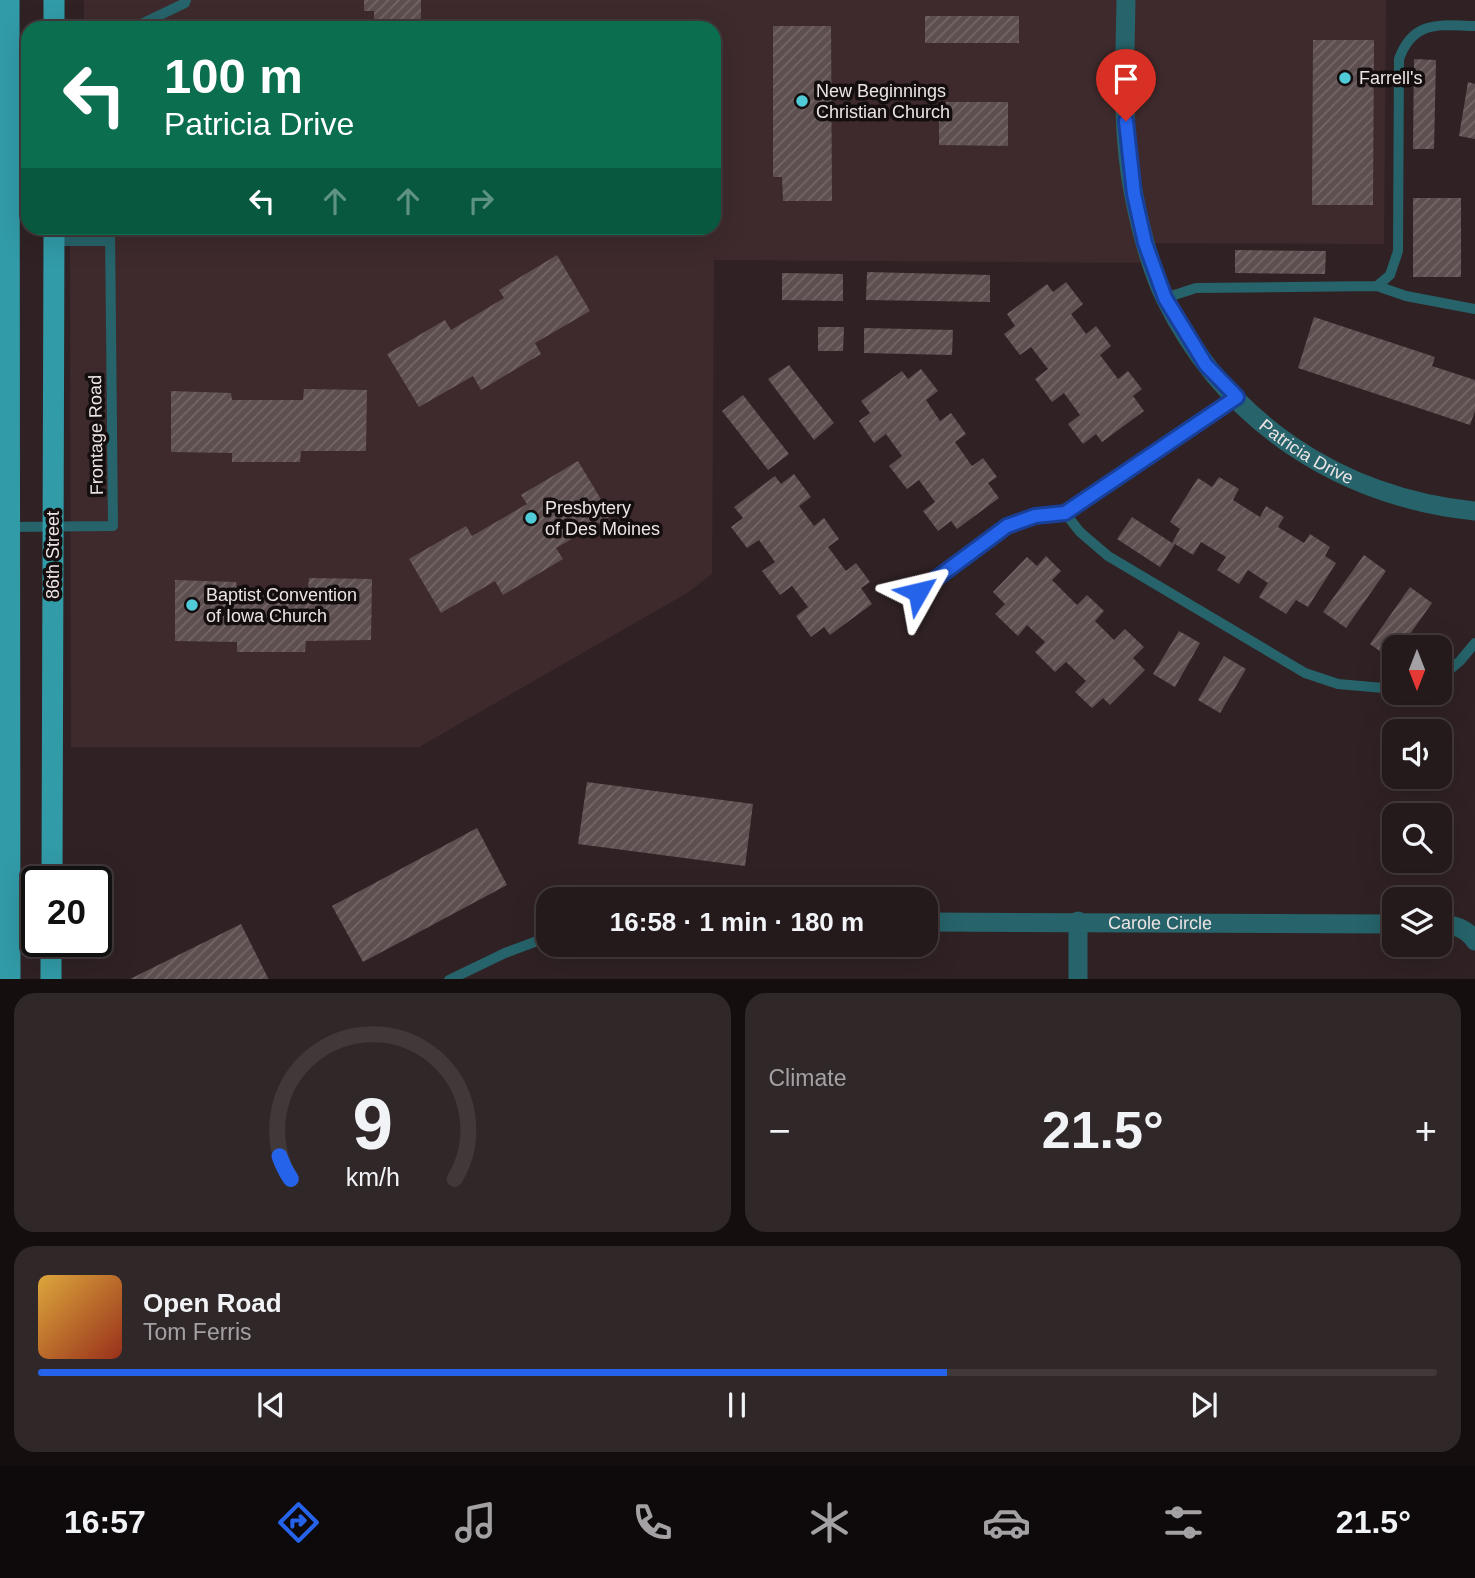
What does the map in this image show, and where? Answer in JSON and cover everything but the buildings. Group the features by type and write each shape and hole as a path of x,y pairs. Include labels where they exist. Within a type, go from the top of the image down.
{"main road":[{"path":"9,0 3,527 10,979"},
{"path":"54,0 54,21"},
{"name":"86th Street","path":"52,866 54,235"},
{"path":"51,957 51,979"}],"street":[{"name":"Patricia Drive","path":"1126,0 1126,121 1134,194 1145,243 1165,298 1206,365 1261,423 1293,447 1362,485 1438,508 1475,512"},
{"path":"1078,921 1078,979"},
{"name":"Carole Circle","path":"938,922 1382,924"},
{"path":"1452,925 1458,926 1473,937 1475,942"}],"lane":[{"path":"148,21 185,3 186,0"},
{"path":"1377,286 1390,275 1398,251 1399,59 1405,43 1416,32 1434,25 1475,26"},
{"path":"62,235 110,241"},
{"name":"Frontage Road","path":"3,527 113,526 110,235"},
{"path":"1165,298 1196,288 1377,286 1406,296 1475,309"},
{"path":"918,592 1007,526 1035,516 1065,513 1237,397"},
{"path":"1065,513 1080,532 1108,556 1306,673 1338,684 1382,688"},
{"path":"1452,668 1475,643"},
{"path":"449,979 536,941"}],"shaded area":[{"path":"84,0 1386,0 1384,244 1146,243 1152,263 714,260 712,574 687,593 419,747 71,747 70,235 721,235 721,21 84,21"}],"place":[{"name":"Farrell's","path":"1345,78"},
{"name":"New Beginnings Christian Church","path":"802,101"},
{"name":"Presbytery of Des Moines","path":"531,518"},
{"name":"Baptist Convention of Iowa Church","path":"192,605"}],"route":[{"path":"918,592 1007,526 1035,516 1065,513 1237,397 1206,365 1165,298 1145,243 1134,194 1126,121"}]}
